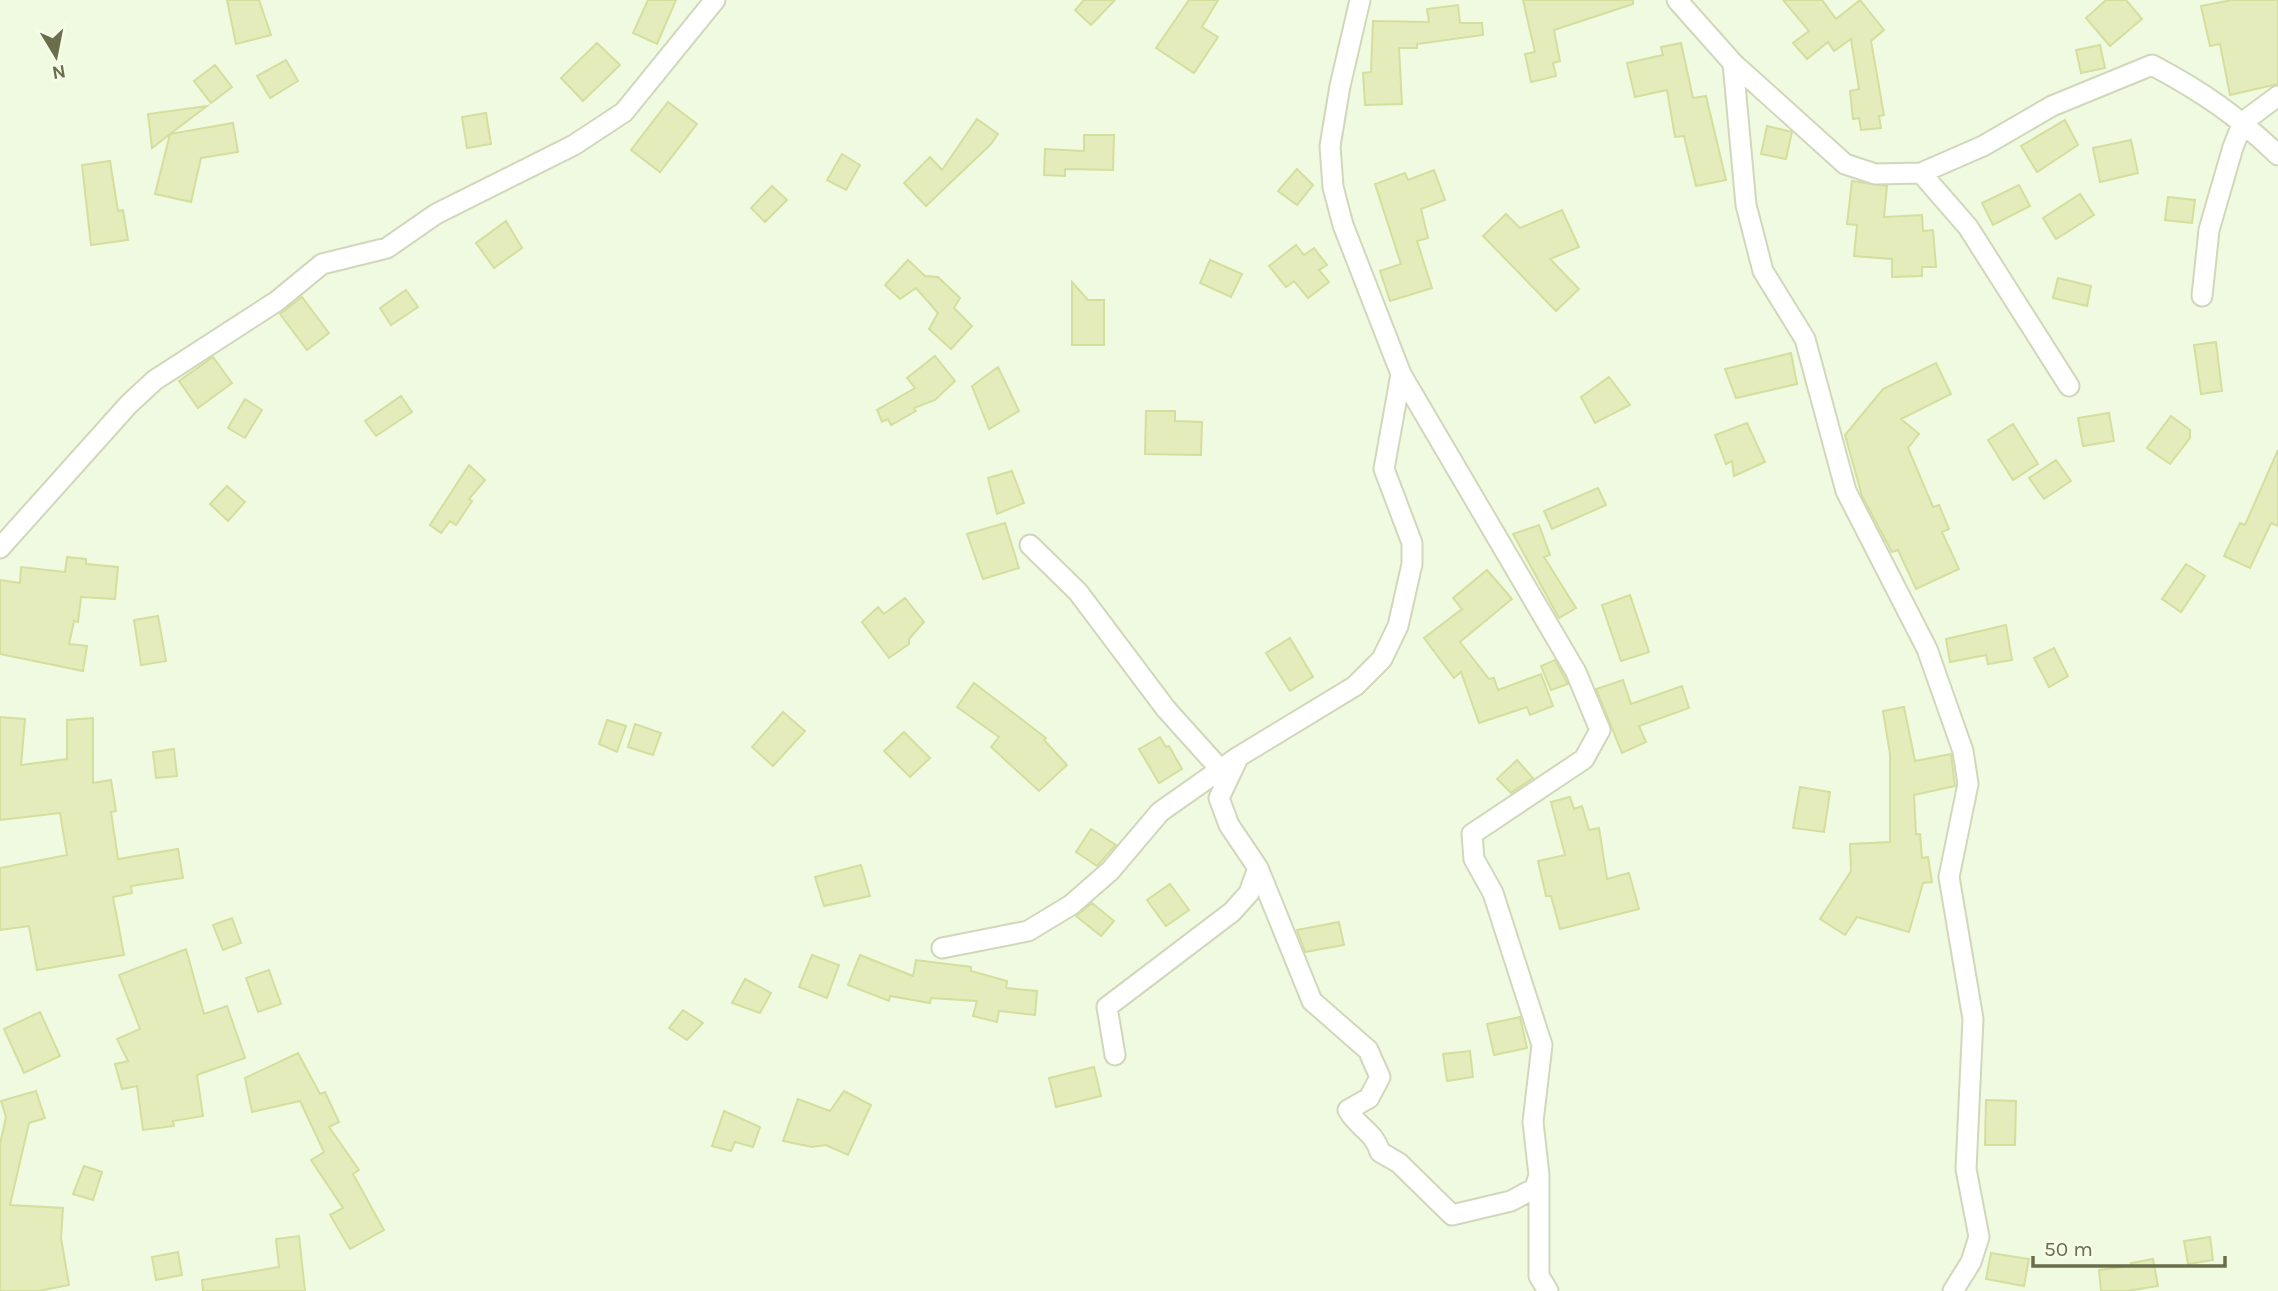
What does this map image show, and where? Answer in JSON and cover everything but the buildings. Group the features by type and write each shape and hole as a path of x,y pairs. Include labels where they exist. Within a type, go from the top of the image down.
{"street":[{"path":"0,548 129,404 155,380 276,301 322,264 387,248 436,214 575,145 624,112 715,0"},
{"path":"1360,0 1340,86 1330,146 1333,187 1342,225 1401,374 1576,672 1600,730 1584,759 1472,834 1474,859 1493,893 1542,1045 1533,1122 1539,1175 1539,1276 1548,1291"},
{"path":"1677,0 1733,64 1845,164 1875,174 1922,173 1983,146 2052,106 2152,65 2206,94 2243,122 2278,155"},
{"path":"1733,64 1746,205 1763,271 1804,339 1846,491 1927,649 1964,751 1968,784 1949,877 1973,1018 1966,1169 1979,1237 1971,1262 1953,1291"},
{"path":"2202,296 2209,230 2233,147 2243,122 2278,96"},
{"path":"1922,173 1968,227 2069,386"},
{"path":"942,948 1028,931 1071,905 1110,871 1160,812 1238,757 1355,687 1382,659 1398,626 1412,564 1412,543 1384,469 1401,374"},
{"path":"1030,545 1078,592 1166,709 1220,769"},
{"path":"1238,757 1219,798 1229,825 1258,869 1312,1001 1368,1050 1380,1077 1369,1098 1348,1110 1355,1122 1375,1136 1380,1152 1399,1163 1452,1215 1511,1201 1535,1188 1539,1175"},
{"path":"1115,1055 1107,1007 1232,912 1249,893 1258,869"},
{"path":"1511,1201 1526,1206 1539,1223"}]}
